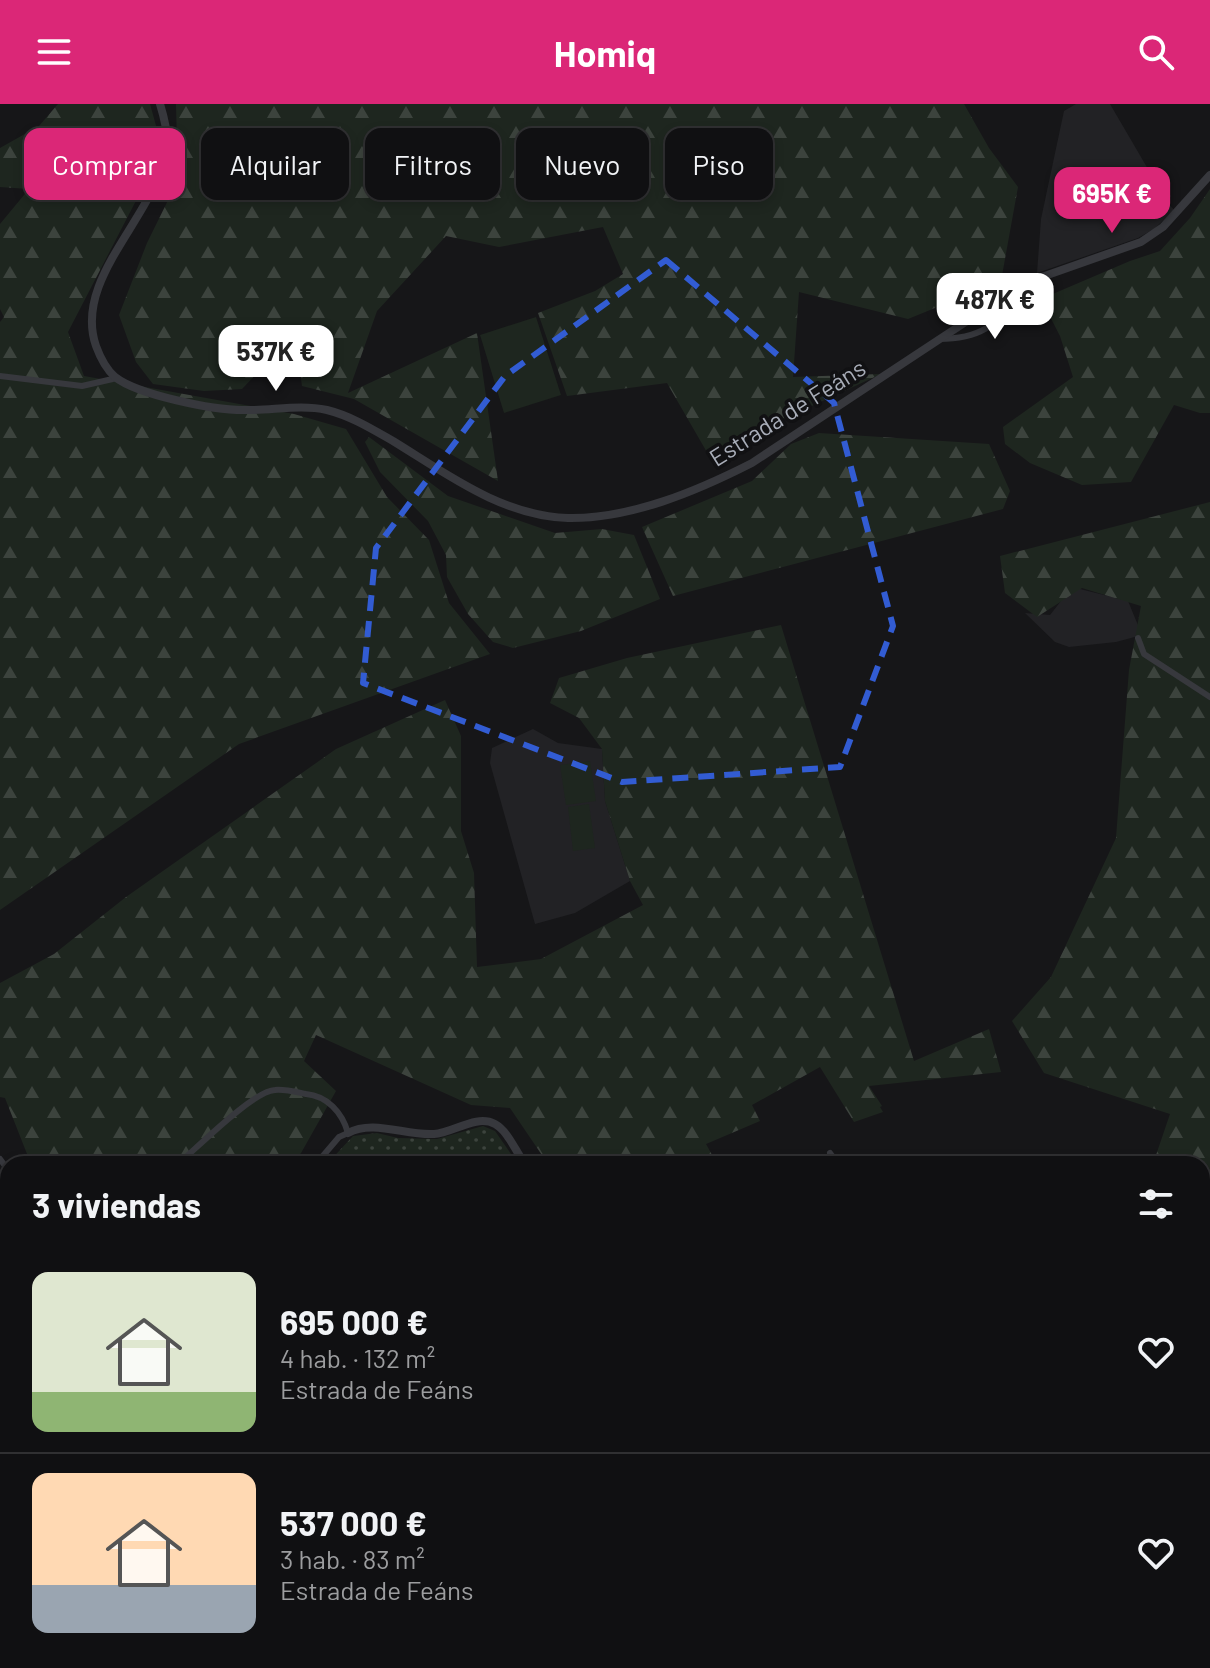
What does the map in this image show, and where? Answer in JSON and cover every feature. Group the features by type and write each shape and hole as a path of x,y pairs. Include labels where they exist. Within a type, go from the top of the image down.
{"street":[{"path":"117,378 109,371 96,346 92,331 94,302 105,274 158,177 167,147 167,131 160,104"},
{"name":"Estrada de Feáns","path":"117,378 138,390 219,409 303,407 343,414 495,501 545,516 583,517 627,510 694,490 752,463 1015,290 1039,278 1141,242 1163,227 1210,175"},
{"name":"Estrada de Feáns","path":"939,339 979,334 994,322 1010,302 1015,290"},
{"path":"0,376 82,386 117,378"},
{"path":"1138,638 1144,654 1210,697"},
{"path":"187,1156 255,1097 273,1090 316,1095 333,1106 346,1124 348,1133"},
{"path":"323,1156 339,1137 357,1128 371,1127 418,1135 441,1134 483,1121 494,1124 504,1132 520,1156"}],"highlighted area":[{"path":"666,260 834,403 893,626 840,767 622,782 363,683 376,548 505,376"}],"shaded area":[{"path":"1076,104 1110,104 1155,181 1171,196 1166,201 1174,210 1154,229 1138,238 1037,273 1041,219 1064,111"},
{"path":"1072,587 1128,601 1142,635 1116,642 1069,647 1055,642 1025,613 1050,615"},
{"path":"533,729 558,743 602,749 605,801 630,881 575,913 535,924 490,763 492,748"}],"green space":[{"path":"58,104 150,104 157,128 35,128"},
{"path":"176,104 964,104 989,148 1018,187 1001,281 908,319 799,292 793,377 881,374 708,454 667,383 567,396 538,313 595,291 623,274 603,227 499,247 446,236 377,311 348,393 477,333 498,481 354,399 302,386 295,333 242,389 204,391 153,384 136,362 119,315 147,243 168,200 185,200 185,128 177,128"},
{"path":"24,134 24,189 0,187 0,148"},
{"path":"1210,189 1210,413 1174,405 1131,482 1082,485 1030,463 1005,444 1003,427 1073,377 1060,336 1041,299 1160,251 1190,218"},
{"path":"24,195 24,200 136,200 68,332 84,376 294,414 346,429 387,497 429,540 449,603 490,654 239,744 0,910 0,322 4,317 0,309 0,224"},
{"path":"536,317 561,395 504,413 480,335"},
{"path":"819,433 989,444 1010,491 1003,509 673,596 642,527 752,481 791,444"},
{"path":"369,437 448,496 555,533 602,529 634,535 660,599 581,631 513,648 493,642 468,614 447,577 446,555 428,521 380,472 365,442"},
{"path":"1210,502 1210,1156 1156,1156 1170,1114 1044,1073 1012,1021 1051,977 1116,838 1129,670 1141,606 1082,588 1037,617 1005,593 1000,556"},
{"path":"781,625 914,1061 989,1029 1001,1072 869,1086 883,1112 854,1122 820,1067 752,1105 760,1121 706,1144 713,1156 543,1156 510,1108 471,1105 316,1035 304,1061 336,1091 298,1156 28,1156 5,1098 0,1097 0,983 54,954 126,897 336,749 445,700 461,736 461,831 474,873 477,967 541,959 643,905 630,881 605,801 602,749 579,718 550,703 559,678 627,658"},
{"path":"590,761 596,801 566,805 560,765"},
{"path":"589,804 595,848 573,851 568,807"},
{"path":"483,1126 495,1131 512,1156 334,1156 353,1136 377,1133 398,1138 437,1139"}]}
